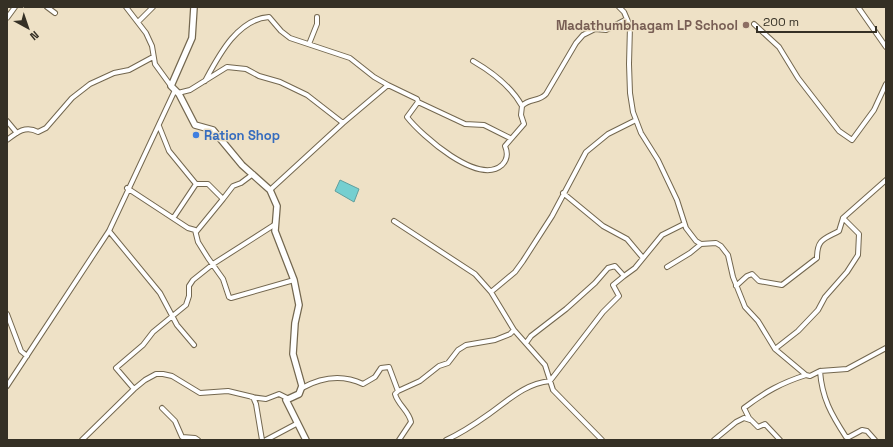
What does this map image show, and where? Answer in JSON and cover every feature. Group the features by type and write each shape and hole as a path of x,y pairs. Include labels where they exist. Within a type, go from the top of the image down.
{"main road":[{"path":"194,7 192,38 175,90 195,125 213,130 242,165 270,190 277,206 277,217 274,225 275,231 294,280 299,305 295,323 293,354 302,388 299,394 287,398 286,400 306,440"}],"street":[{"path":"7,18 14,7"},
{"path":"47,7 55,13"},
{"path":"126,7 138,22 152,46 153,57 158,70 175,90 190,90 227,67 246,69 259,76 280,82 307,95 343,123"},
{"path":"138,22 153,7"},
{"path":"619,7 627,19 631,37 629,64 632,112 676,200 684,224 696,241 701,244 716,243 721,246 728,255 736,286 745,307 758,321 775,349 806,375"},
{"path":"858,7 886,47"},
{"path":"205,81 229,42 245,27 262,17 269,17 281,31 290,38 350,58 388,85 415,97 418,102 465,124 484,126 510,138"},
{"path":"309,44 317,24 317,17"},
{"path":"522,106 527,101 540,99 546,94 577,41 583,35 595,29 606,30 627,19"},
{"path":"754,24 779,48 798,78 839,131 847,138 852,140 874,110 886,84"},
{"path":"7,140 24,129 33,129 38,132 46,128 69,101 90,84 114,73 129,70 153,57"},
{"path":"418,102 409,112 407,117 437,147 471,168 489,170 498,168 503,164 507,157 508,152 505,146 510,138 524,124 521,115 522,106 519,100 495,74 473,61"},
{"path":"270,190 343,123 388,85"},
{"path":"7,386 109,231 127,188 159,126 175,90"},
{"path":"491,292 515,272 552,216 586,152 608,134 636,120"},
{"path":"7,122 18,133"},
{"path":"159,126 169,151 196,184"},
{"path":"196,232 233,186 241,183 253,174"},
{"path":"736,286 747,276 752,274 759,281 782,285 817,258 817,247 819,244 840,231 843,218 886,180"},
{"path":"196,184 208,184 223,200"},
{"path":"174,217 196,184"},
{"path":"127,188 196,232 198,242 223,279 229,297 231,298 294,280"},
{"path":"563,193 603,226 627,240 643,258"},
{"path":"775,349 798,331 818,310 825,297 847,272 858,255 859,234 843,218"},
{"path":"394,221 475,274 491,292 514,330 545,365 553,390 560,399 566,403 602,440"},
{"path":"446,440 464,432 525,387 538,382 550,381 603,312 619,296 613,286 635,268 662,235 684,224"},
{"path":"134,389 116,368 143,345 153,332 186,305 189,296 189,286 193,280 213,264 274,225"},
{"path":"109,231 160,293 177,325 194,345"},
{"path":"667,267 690,253 701,244"},
{"path":"526,343 531,336 562,313 595,283 608,268 615,266 624,276"},
{"path":"7,314 22,351 26,356"},
{"path":"399,440 411,422 410,418 398,403 395,394 398,391 420,381 439,366 448,363 458,350 466,345 495,340 510,334 514,330"},
{"path":"780,440 765,424 758,427 751,420 744,408 764,393 784,382 806,375 810,376 820,371 847,369 886,348"},
{"path":"302,388 333,377 351,378 363,384 375,377 382,368 390,367 398,391"},
{"path":"820,371 821,386 827,406 844,438 862,430 867,431 875,440"},
{"path":"82,440 134,389 145,380 156,374 172,376 200,393 228,391 266,399 279,394 287,398"},
{"path":"251,397 256,404 262,440"},
{"path":"162,408 175,420 182,437 195,438 198,440"},
{"path":"714,440 736,422 744,418 751,420"},
{"path":"266,440 298,423"}],"water":[{"path":"340,180 359,189 354,202 335,191"}],"place":[{"name":"Madathumbhagam LP School","path":"746,25"},
{"name":"Ration Shop","path":"196,135"}]}
